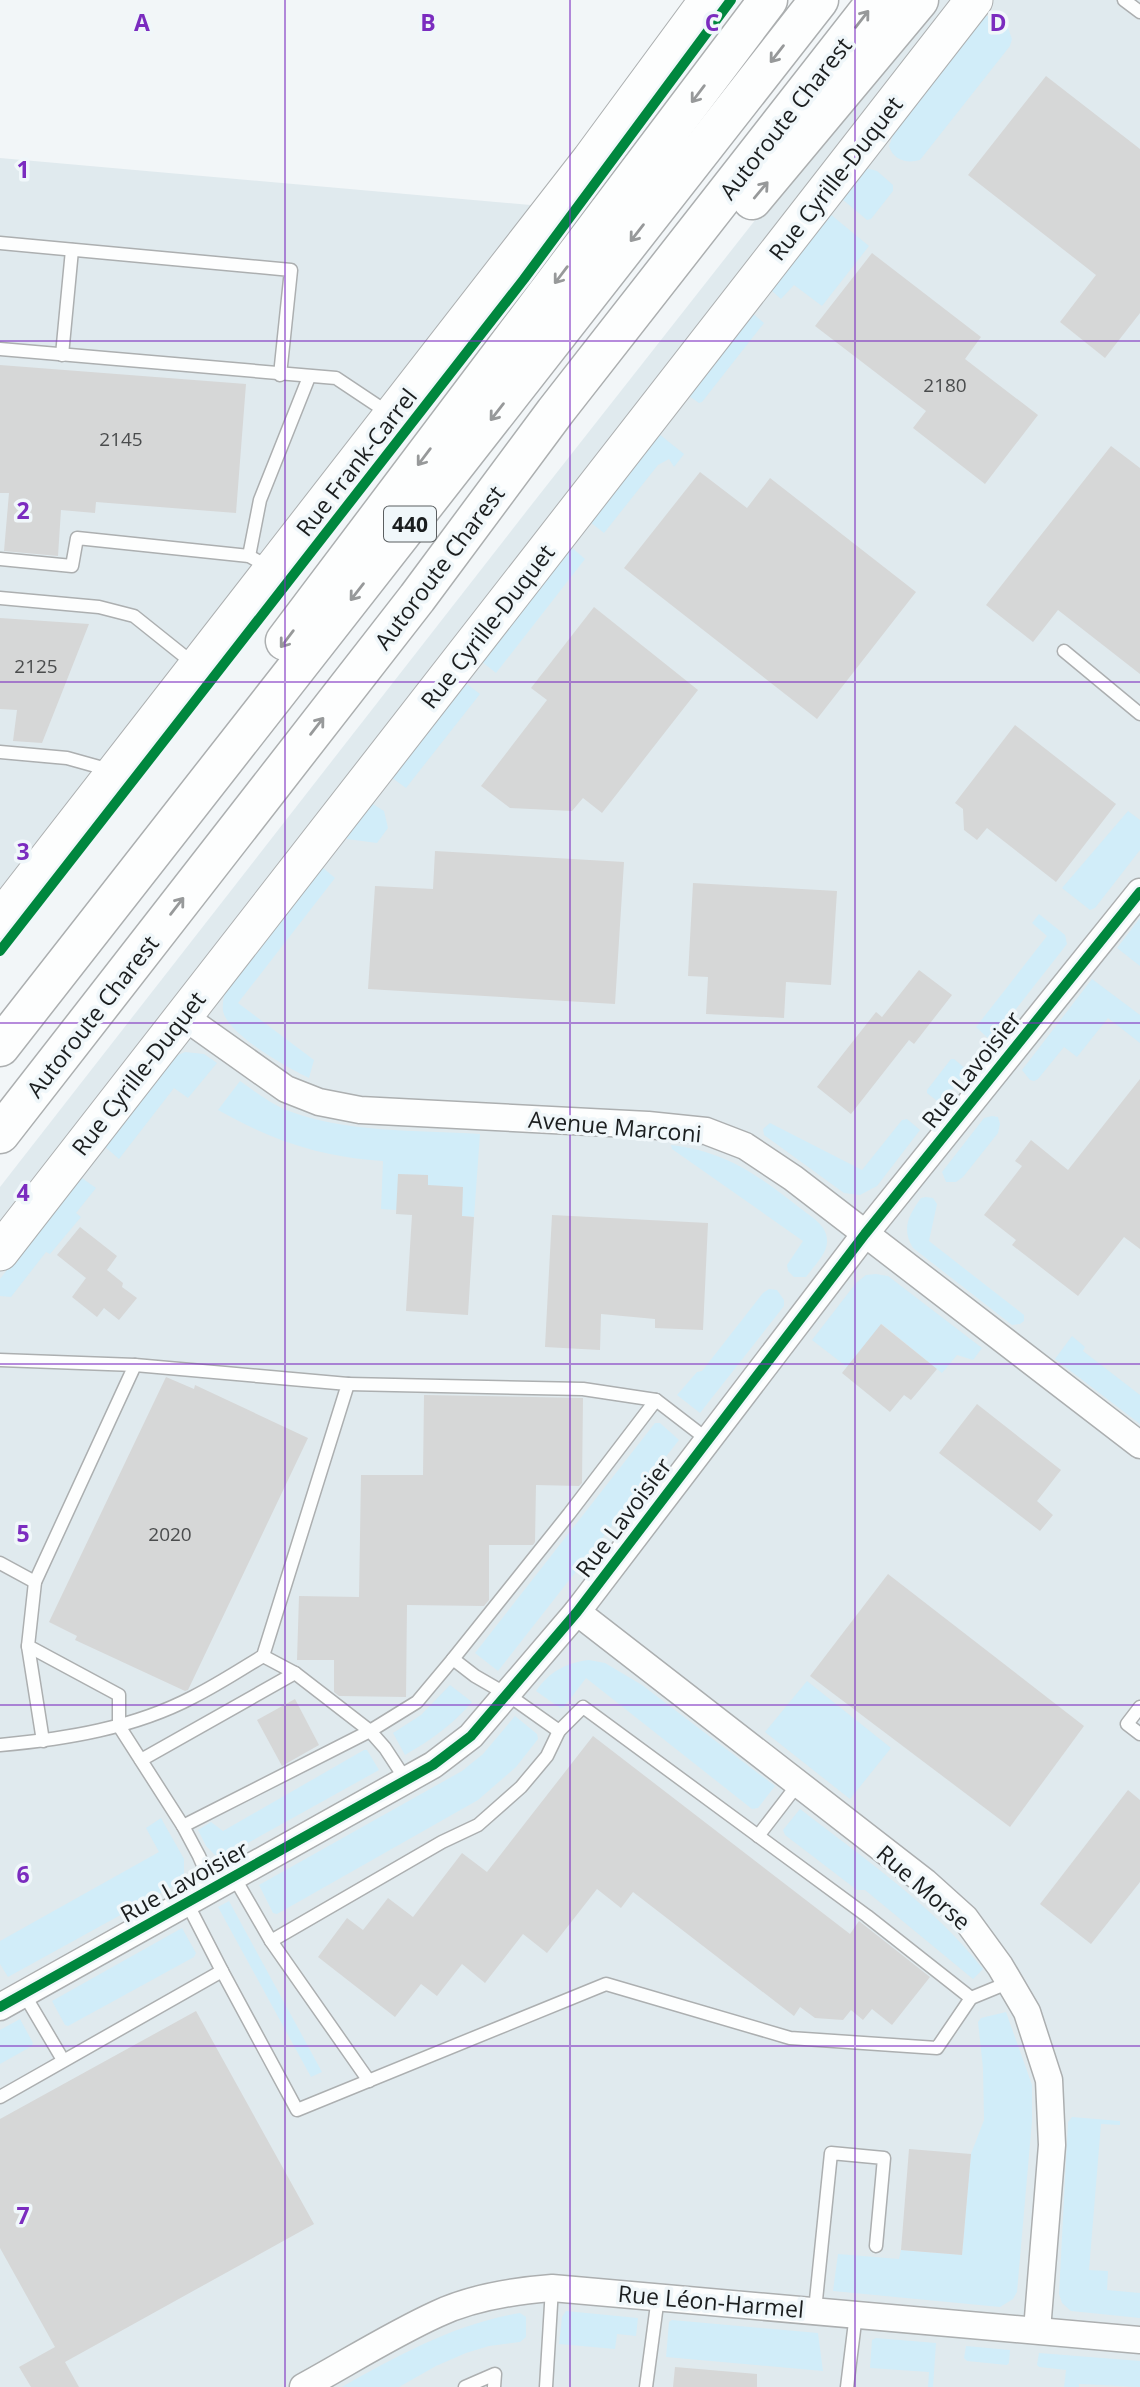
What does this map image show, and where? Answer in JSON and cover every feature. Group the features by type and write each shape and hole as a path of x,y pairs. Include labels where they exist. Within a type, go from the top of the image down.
{"highway":[{"path":"93,929 253,684 768,0"},
{"name":"Autoroute Charest","path":"0,1047 819,0"},
{"name":"Autoroute Charest","path":"0,1134 417,598 555,412 877,0"},
{"path":"417,598 570,421 919,0"}],"street":[{"name":"Rue Frank-Carrel","path":"0,920 197,666 260,562 392,415 591,159 708,0"},
{"name":"Rue Cyrille-Duquet","path":"0,1252 974,0"},
{"name":"Rue Lavoisier","path":"0,2007 433,1765 471,1736 577,1612 865,1234 1140,892"},
{"name":"Avenue Marconi","path":"183,1016 286,1089 319,1102 360,1110 648,1125 706,1131 745,1146 793,1178 1140,1445"},
{"name":"Rue Morse","path":"577,1612 925,1882 965,1918 1010,1982 1027,2012 1049,2080 1052,2145 1037,2330"},
{"name":"Rue Léon-Harmel","path":"303,2387 438,2313 481,2298 552,2288 1140,2340"}],"lane":[{"path":"1124,0 1140,12"},
{"path":"0,243 291,270 280,375"},
{"path":"62,355 72,250"},
{"path":"0,349 336,378 392,415"},
{"path":"0,559 72,566 77,538 260,562 260,500 309,376"},
{"path":"0,598 100,607 134,616 197,666"},
{"path":"1064,651 1140,714"},
{"path":"0,752 67,758 115,771"},
{"path":"0,1360 135,1365 348,1384 583,1389 656,1399 708,1440"},
{"path":"43,1741 28,1646 35,1582 135,1365"},
{"path":"0,1745 43,1741 119,1726 191,1698 264,1656 348,1384"},
{"path":"183,1826 370,1731 417,1702 569,1514 656,1399"},
{"path":"0,1563 35,1582"},
{"path":"28,1646 119,1695 119,1726 200,1856 271,1941 369,2081"},
{"path":"264,1656 295,1673 370,1731 406,1780"},
{"path":"453,1658 475,1676 508,1695 559,1731"},
{"path":"141,1760 295,1673"},
{"path":"271,1941 442,1842 478,1825 521,1787 547,1756 559,1731 583,1707 867,1916 971,1998"},
{"path":"1140,1707 1127,1724 1140,1734"},
{"path":"758,1836 798,1784"},
{"path":"187,1903 297,2110 606,1984 790,2038 937,2048 971,1998 1010,1982"},
{"path":"0,2097 222,1971"},
{"path":"24,1994 63,2060"},
{"path":"815,2310 831,2153 884,2158 876,2246"},
{"path":"546,2387 552,2288"},
{"path":"646,2387 658,2297"},
{"path":"847,2387 856,2314"},
{"path":"464,2387 495,2374 494,2387"}],"shaded area":[{"path":"928,0 1140,0 1140,2387 0,2387 0,1187"},
{"path":"985,16 1007,25 1012,39 1010,46 920,160 906,161 897,158 889,146 894,133"},
{"path":"0,158 542,206 0,908"},
{"path":"866,168 877,171 893,185 893,191 871,219 867,220 842,199"},
{"path":"830,214 869,246 822,306 794,285 781,299 771,290"},
{"path":"752,313 764,323 699,403 689,396"},
{"path":"659,434 684,454 674,467 669,459 658,465 604,533 590,522"},
{"path":"570,546 585,559 496,673 481,661"},
{"path":"464,682 480,694 406,788 391,777"},
{"path":"371,803 384,811 388,828 377,843 347,839 344,836"},
{"path":"1128,811 1140,820 1140,850 1095,908 1090,910 1062,888"},
{"path":"322,867 335,878 238,1003 314,1060 309,1078 247,1040 227,1020 223,1006 226,989"},
{"path":"1039,914 1065,935 1067,944 991,1041 976,1027 1047,936 1032,923"},
{"path":"1140,918 1140,966 1117,948"},
{"path":"1092,979 1140,1015 1140,1043 1108,1018 1077,1057 1064,1047 1038,1079 1030,1080 1022,1070"},
{"path":"185,1052 204,1054 217,1063 188,1098 174,1088 119,1159 104,1146 176,1056"},
{"path":"951,1059 967,1070 941,1104 927,1093 927,1090"},
{"path":"240,1081 286,1110 333,1123 382,1129 480,1134 474,1217 462,1216 428,1185 428,1175 396,1210 381,1209 383,1161 338,1156 298,1146 218,1110"},
{"path":"998,1117 998,1133 963,1177 956,1182 946,1182 942,1172 984,1118"},
{"path":"907,1119 920,1130 877,1186 860,1195 844,1193 764,1135 763,1129 770,1123 862,1170 902,1120"},
{"path":"671,1145 709,1153 740,1166 817,1221 824,1230 827,1245 806,1277 794,1277 788,1271 787,1265 803,1241 672,1149"},
{"path":"79,1176 96,1188 76,1213 81,1217 50,1254 46,1252 11,1297 0,1296 0,1279"},
{"path":"921,1198 933,1198 937,1204 929,1241 1024,1315 1024,1321 1012,1325 913,1248 909,1241 908,1222"},
{"path":"866,1275 888,1276 982,1348 973,1360 957,1355 942,1373 882,1324 847,1367 812,1340 856,1283"},
{"path":"769,1289 777,1290 784,1300 784,1306 700,1413 677,1395 697,1372 702,1371 763,1293"},
{"path":"1072,1336 1085,1347 1083,1351 1140,1395 1140,1424 1055,1359"},
{"path":"655,1423 660,1423 679,1440 498,1671 475,1653"},
{"path":"589,1660 605,1663 642,1685 775,1786 758,1808 752,1809 586,1678 564,1707 560,1708 536,1691 559,1669"},
{"path":"807,1681 891,1748 850,1799 765,1732"},
{"path":"450,1685 472,1702 441,1732 405,1755 393,1733 421,1715"},
{"path":"515,1716 537,1734 538,1739 516,1767 478,1800 277,1914 273,1913 259,1885 462,1771 483,1754"},
{"path":"367,1750 379,1770 219,1859 206,1846 198,1830 211,1822 223,1831"},
{"path":"800,1809 920,1903 983,1969 973,1979 865,1890 857,1890 785,1835 783,1830"},
{"path":"161,1818 184,1859 184,1880 8,1977 0,1964 0,1941 159,1852 146,1828"},
{"path":"229,1901 322,2072 311,2077 218,1907"},
{"path":"182,1928 196,1953 194,1957 68,2026 65,2025 52,2001"},
{"path":"1006,2012 1032,2085 1032,2121 1017,2292 1013,2299 1000,2307 833,2291 838,2254 899,2259 901,2250 962,2255 971,2154 984,2120 983,2068 978,2022 981,2018"},
{"path":"20,2019 33,2043 32,2046 0,2064 0,2030"},
{"path":"1072,2117 1120,2121 1120,2125 1101,2124 1089,2270 1108,2271 1107,2290 1140,2293 1140,2318 1071,2311 1062,2303 1059,2294 1068,2122"},
{"path":"566,2311 638,2318 636,2336 617,2334 615,2349 559,2344 562,2317"},
{"path":"520,2313 526,2317 526,2337 520,2342 489,2346 466,2353 399,2387 342,2387 428,2342 473,2325"},
{"path":"672,2320 818,2333 823,2371 666,2357 669,2322"},
{"path":"876,2338 936,2343 933,2387 928,2387 929,2372 870,2368 872,2340"},
{"path":"966,2346 1010,2350 1009,2363 967,2361 964,2358"},
{"path":"1039,2353 1140,2361 1140,2387 1079,2384 1079,2387 1064,2387 1066,2370 1039,2367"}],"building":[{"path":"1046,76 1140,149 1140,313 1105,358 1060,322 1096,275 968,175"},
{"path":"872,253 981,337 965,359 1038,415 985,484 913,428 926,411 815,326"},
{"path":"0,365 246,384 236,513 96,502 95,513 61,510 58,556 4,551 9,493 0,493"},
{"path":"1111,446 1140,468 1140,674 1058,610 1033,642 986,605"},
{"path":"700,472 747,508 770,478 916,592 817,719 624,568"},
{"path":"594,607 698,690 602,813 583,798 572,811 510,808 481,786 547,700 531,688"},
{"path":"0,618 89,624 42,743 13,741 17,710 0,709"},
{"path":"1015,725 1116,804 1056,882 987,828 977,840 964,830 963,809 955,803"},
{"path":"435,851 624,862 615,1004 368,989 375,886 433,889"},
{"path":"693,883 837,891 831,985 786,982 784,1018 706,1014 708,977 688,976"},
{"path":"919,970 952,995 914,1044 909,1040 851,1114 817,1087 876,1012 882,1017"},
{"path":"1140,1079 1140,1249 1124,1237 1078,1296 1012,1245 1016,1240 984,1215 1022,1166 1015,1161 1031,1140 1068,1170"},
{"path":"398,1174 428,1175 428,1185 463,1187 462,1216 474,1217 468,1315 406,1311 412,1215 396,1214"},
{"path":"552,1215 708,1223 703,1330 655,1328 655,1319 601,1314 600,1350 545,1347"},
{"path":"80,1227 117,1256 107,1270 123,1283 122,1287 137,1298 119,1320 104,1308 97,1317 72,1297 86,1278 57,1255"},
{"path":"881,1324 937,1369 911,1400 904,1395 890,1412 842,1373"},
{"path":"166,1377 194,1389 195,1385 308,1438 188,1690 185,1691 75,1640 77,1636 49,1622"},
{"path":"424,1395 583,1398 582,1483 579,1486 536,1485 535,1542 533,1545 489,1545 489,1600 484,1606 407,1605 406,1697 339,1696 334,1692 334,1660 297,1660 299,1596 359,1597 361,1475 423,1475"},
{"path":"977,1404 1061,1470 1037,1501 1053,1515 1040,1531 939,1453"},
{"path":"888,1574 1084,1726 1010,1827 810,1676"},
{"path":"295,1699 319,1745 282,1766 257,1720"},
{"path":"593,1736 850,1934 859,1921 930,1977 892,2025 872,2009 863,2020 851,2010 843,2020 815,2018 800,2007 794,2016 633,1892 621,1908 597,1889 547,1953 523,1934 485,1983 462,1964 437,1996 421,1984 395,2017 318,1957 347,1918 363,1930 388,1898 413,1917 462,1853 487,1872"},
{"path":"1128,1790 1140,1800 1140,1882 1091,1944 1040,1904"},
{"path":"196,2011 314,2224 65,2362 79,2387 31,2387 19,2367 55,2347 0,2248 0,2119"},
{"path":"909,2149 971,2154 962,2255 901,2250"},
{"path":"675,2367 757,2374 757,2387 673,2387"}],"cycle path":[{"path":"0,951 524,279 731,0"},
{"path":"0,2007 433,1765 471,1736 577,1612 865,1234 1140,892"}]}
